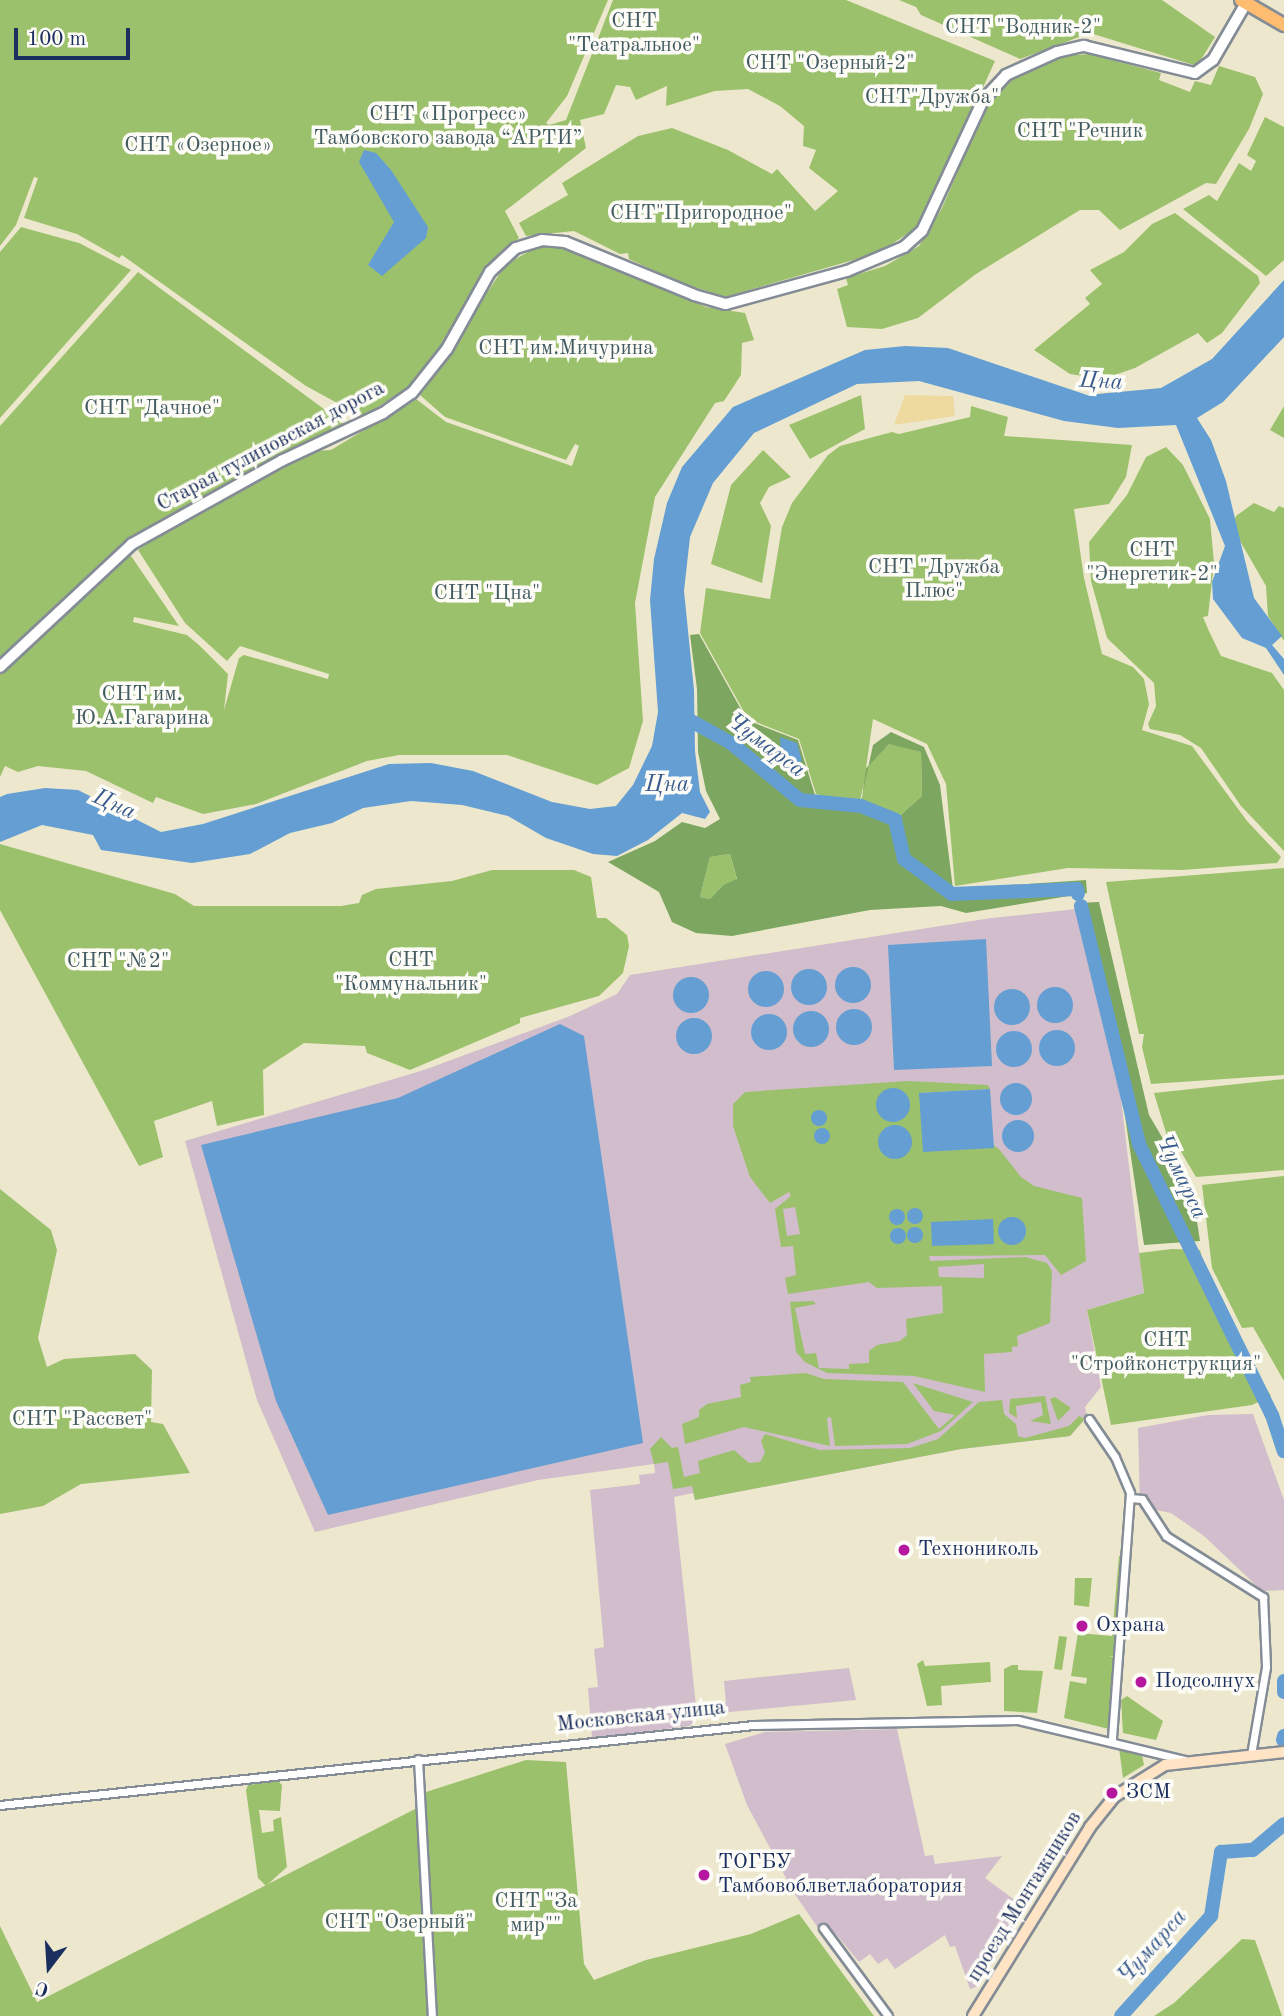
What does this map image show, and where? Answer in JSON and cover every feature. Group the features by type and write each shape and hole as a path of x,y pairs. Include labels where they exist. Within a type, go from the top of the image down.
{"main road":[{"path":"1243,2 1284,25"},
{"name":"Московская улица","path":"1184,1760 1284,1752"},
{"name":"проезд Монтажников","path":"973,2016 1103,1810 1146,1773 1184,1760"}],"street":[{"name":"Старая тулиновская дорога","path":"0,667 132,544 281,461 383,413 412,393 447,349 490,272 516,248 542,240 565,242 694,295 726,304 847,271 904,247 922,231 983,100 1006,75 1044,57 1084,46 1195,73 1213,60 1243,2"},
{"path":"1089,1419 1115,1457 1130,1499 1112,1740"},
{"path":"1130,1499 1142,1499 1166,1536 1264,1597 1266,1667 1251,1755"},
{"name":"Московская улица","path":"0,1805 754,1725 899,1720 1018,1720 1112,1740 1184,1760"},
{"path":"418,1759 432,2016"},
{"path":"823,1928 888,2016"}],"shaded area":[{"path":"1077,909 1121,1099 1144,1293 1087,1310 1101,1387 1085,1407 1087,1417 1070,1436 961,1449 695,1500 693,1493 674,1497 696,1706 726,1703 724,1681 849,1668 856,1700 698,1715 690,1726 592,1738 588,1688 598,1687 594,1649 604,1647 590,1490 640,1484 639,1475 655,1473 654,1464 538,1480 315,1532 257,1400 185,1141 424,1070 570,1016 617,994 630,975 991,918"},
{"path":"1253,1414 1284,1500 1284,1590 1262,1591 1204,1536 1171,1513 1140,1507 1138,1428 1208,1415"},
{"path":"897,1729 925,1856 933,1855 935,1864 1002,1856 985,1878 1023,1906 1021,1918 976,1987 970,1989 955,1946 950,1947 945,1935 895,1969 887,1958 878,1964 870,1954 859,1962 836,1934 827,1941 794,1893 747,1805 725,1744 765,1732"}],"green space":[{"path":"0,0 608,0 567,96 546,123 549,125 566,120 613,0 846,0 995,61 921,225 878,253 725,297 679,282 629,259 628,253 620,254 574,231 526,236 519,223 568,195 562,183 638,136 672,128 728,150 772,174 777,169 815,211 838,191 809,168 816,150 803,146 804,126 780,106 748,89 715,91 666,106 667,86 636,100 630,87 616,85 604,114 580,120 586,148 505,211 519,238 491,263 447,342 421,378 363,417 306,386 122,255 119,258 77,234 24,218 38,178 34,177 16,225 0,246"},
{"name":"СНТ \"Водник-2\"","path":"899,0 1162,0 1215,37 1197,66 1090,33 1020,59 921,15 916,7"},
{"name":"СНТ \"Речник","path":"1089,54 1161,73 1159,80 1190,92 1195,81 1211,85 1219,66 1255,77 1263,94 1249,129 1216,184 1206,183 1120,230 1099,210 1080,210 976,274 918,318 882,329 847,327 837,289 848,285 846,278 885,266 919,246 942,208 986,107 1010,80 1062,56"},
{"path":"1265,117 1284,127 1284,260 1266,276 1183,209 1209,195 1217,201 1239,163 1251,171 1256,161 1247,155"},
{"path":"1175,213 1258,276 1260,283 1222,333 1207,343 1198,333 1135,368 1103,379 1070,374 1034,350 1090,304 1085,298 1102,284 1090,270 1124,252 1152,224"},
{"path":"21,227 79,243 131,270 0,418 0,252"},
{"path":"539,246 575,249 706,307 745,313 754,340 742,343 741,375 724,401 715,403 655,497 635,603 643,721 629,768 597,785 507,755 399,755 367,761 256,804 203,814 156,797 153,803 86,771 38,766 18,772 5,766 0,777 0,674 129,553 179,626 134,617 133,622 187,635 199,645 228,674 224,710 239,658 244,655 328,679 329,674 240,646 227,661 185,623 138,550 183,518 312,451 331,450 416,399 446,422 572,466 579,446 575,444 566,460 445,417 420,395 506,264"},
{"name":"СНТ \"Дачное\"","path":"138,272 347,426 171,514 117,549 0,661 0,426"},
{"path":"861,395 865,429 810,459 789,425"},
{"name":"СНТ \"Дружба Плюс\"","path":"971,406 1008,417 1004,436 1132,445 1126,477 1109,504 1074,509 1084,578 1102,654 1133,667 1144,679 1149,704 1142,730 1192,746 1247,821 1281,857 1277,863 1182,870 1068,868 955,886 946,784 927,744 873,719 866,768 890,743 921,752 922,796 895,820 861,806 864,783 859,805 816,794 799,739 748,719 700,633 706,588 770,599 782,527 792,503 828,455 840,446 892,432 899,434 970,417"},
{"path":"1284,406 1284,438 1270,430"},
{"name":"СНТ \"Энергетик-2\"","path":"1166,447 1183,465 1210,519 1214,563 1208,616 1203,617 1221,656 1272,673 1284,690 1284,851 1241,806 1201,748 1180,735 1150,729 1148,724 1156,706 1154,683 1107,638 1091,581 1089,542 1127,495 1146,457"},
{"path":"763,450 791,477 769,487 760,503 771,526 762,583 711,564 731,485"},
{"path":"1254,503 1274,512 1279,506 1284,508 1284,641 1268,616 1266,586 1232,527 1236,516"},
{"path":"699,634 747,720 798,740 815,795 860,806 863,793 861,806 895,820 922,796 921,752 889,744 868,766 873,745 891,732 924,747 940,785 953,889 1086,880 1087,893 966,913 941,906 870,910 732,936 696,933 672,922 659,892 608,862 655,841 682,822 705,828 720,819 706,791 698,752 697,689 690,635","holes":["730,854 737,879 723,885 710,899 700,897 710,857"]},
{"name":"СНТ \"Коммунальник\"","path":"0,844 175,894 194,906 341,906 359,903 362,895 376,889 452,881 492,870 574,870 591,877 597,918 606,918 627,935 629,946 623,973 599,996 520,1018 520,1023 410,1070 367,1053 365,1046 304,1043 263,1070 264,1115 217,1126 212,1101 154,1121 163,1157 139,1166 0,910"},
{"path":"730,854 737,880 723,885 710,899 700,897 710,857"},
{"path":"1284,868 1284,1075 1151,1084 1142,1047 1144,1034 1139,1034 1106,882"},
{"path":"1099,902 1149,1115 1192,1188 1200,1241 1144,1245 1121,1089 1078,903"},
{"path":"1284,1079 1284,1170 1196,1177 1171,1135 1167,1136 1154,1093"},
{"path":"908,1081 988,1085 990,1089 919,1093 999,1149 1021,1177 1034,1186 1082,1198 1086,1261 1061,1275 1045,1255 929,1256 930,1261 1026,1257 1047,1263 1052,1271 1050,1323 1017,1336 1018,1346 1012,1347 1012,1352 984,1354 985,1392 914,1376 827,1373 805,1362 796,1352 790,1302 813,1301 816,1304 795,1308 805,1354 816,1353 819,1368 849,1369 849,1364 869,1363 869,1351 877,1345 900,1341 907,1335 906,1319 943,1313 942,1286 877,1288 869,1282 788,1294 785,1278 796,1275 793,1246 781,1247 775,1209 791,1196 789,1192 770,1203 750,1177 733,1126 733,1104 745,1092","holes":["795,1207 800,1234 787,1236 783,1209","984,1264 984,1278 939,1277 938,1267"]},
{"path":"1284,1176 1284,1381 1253,1327 1242,1328 1212,1268 1202,1185"},
{"name":"СНТ \"Рассвет\"","path":"0,1189 51,1230 57,1250 38,1338 47,1367 64,1359 135,1354 152,1370 151,1422 163,1424 190,1473 81,1484 43,1506 0,1514"},
{"name":"СНТ \"Стройконструкция\"","path":"1172,1249 1200,1250 1210,1288 1228,1325 1271,1396 1252,1405 1111,1425 1087,1310 1144,1293 1139,1253"},
{"path":"806,1373 824,1379 903,1382 939,1429 955,1415 934,1411 913,1383 973,1402 941,1431 907,1444 835,1446 831,1417 827,1418 830,1446 744,1427 685,1444 682,1424 699,1417 699,1410 707,1404 741,1397 740,1385 751,1382 750,1377"},
{"path":"1045,1396 1051,1424 1030,1421 1043,1415 1041,1402 1016,1406 1017,1418 1009,1413 1010,1399"},
{"path":"1055,1397 1071,1408 1058,1421 1050,1399"},
{"path":"1002,1400 1004,1414 1016,1424 1018,1436 1025,1438 1069,1426 1079,1416 1085,1419 1070,1436 961,1449 695,1500 692,1486 673,1489 668,1462 654,1464 650,1449 661,1437 672,1448 678,1447 684,1477 700,1473 698,1461 734,1450 749,1463 760,1462 765,1453 761,1441 765,1434 820,1450 910,1448 938,1439 979,1402"},
{"path":"1119,1556 1124,1556 1114,1656 1109,1656 1114,1657 1109,1729 1064,1718 1070,1681 1086,1684 1087,1678 1071,1676 1078,1633 1112,1636"},
{"path":"1075,1578 1092,1578 1089,1607 1074,1605"},
{"path":"1059,1636 1067,1637 1062,1670 1054,1669"},
{"path":"923,1660 925,1666 990,1662 991,1682 941,1686 942,1705 927,1706 917,1664"},
{"path":"1018,1665 1018,1670 1043,1671 1037,1713 1004,1711 1004,1669"},
{"path":"1127,1696 1163,1721 1156,1740 1123,1733 1121,1700"},
{"path":"1119,1748 1142,1755 1144,1765 1123,1778"},
{"path":"526,1760 566,1762 584,1964 594,1980 646,1960 751,1934 799,1914 874,2016 0,2016 0,1926 37,2002 419,1807 426,1792"},
{"path":"278,1781 282,1785 280,1811 259,1810 262,1833 274,1831 273,1820 281,1817 287,1867 266,1886 258,1878 246,1790 248,1785"},
{"path":"1242,1939 1255,1940 1282,2016 1154,2016 1174,2003"}],"sand":[{"path":"905,395 953,396 955,416 894,425"}],"water":[{"path":"364,150 376,153 391,170 428,227 426,238 382,276 368,265 394,222 359,162"},
{"name":"Цна","path":"1284,280 1284,337 1223,402 1197,418 1211,440 1226,481 1254,598 1282,636 1272,645 1284,659 1284,675 1266,648 1242,638 1213,599 1212,582 1225,546 1176,425 1118,428 1064,421 919,381 857,384 754,433 713,483 690,537 684,591 694,690 695,751 700,792 710,812 705,819 682,813 648,840 617,856 593,854 546,838 508,816 462,805 411,801 363,808 332,823 290,833 250,854 192,863 101,850 93,835 42,825 0,842 0,797 7,794 45,788 78,790 161,832 203,824 389,764 431,763 473,771 552,802 590,809 616,806 633,785 652,746 658,712 650,600 654,559 667,503 682,467 733,407 865,350 905,346 948,348 1087,395 1161,388 1212,359"},
{"path":"780,737 797,743 802,761 789,765 781,756"},
{"path":"986,939 992,1066 894,1070 888,945"},
{"path":"853,967 866,972 871,985 866,998 853,1003 840,998 835,985 840,972"},
{"path":"809,969 822,974 827,987 822,1000 809,1005 796,1000 791,987 796,974"},
{"path":"766,971 779,976 784,989 779,1002 766,1007 753,1002 748,989 753,976"},
{"path":"691,977 704,982 709,995 704,1008 691,1013 678,1008 673,995 678,982"},
{"path":"1055,987 1068,992 1073,1005 1068,1018 1055,1023 1042,1018 1037,1005 1042,992"},
{"path":"1012,989 1025,994 1030,1007 1025,1020 1012,1025 999,1020 994,1007 999,994"},
{"path":"854,1009 867,1014 872,1027 867,1040 854,1045 841,1040 836,1027 841,1014"},
{"path":"811,1011 824,1016 829,1029 824,1042 811,1047 798,1042 793,1029 798,1016"},
{"path":"769,1014 782,1019 787,1032 782,1045 769,1050 756,1045 751,1032 756,1019"},
{"path":"694,1018 707,1023 712,1036 707,1049 694,1054 681,1049 676,1036 681,1023"},
{"path":"560,1024 584,1036 643,1443 328,1515 276,1401 201,1145 398,1098"},
{"path":"1057,1030 1070,1035 1075,1048 1070,1061 1057,1066 1044,1061 1039,1048 1044,1035"},
{"path":"1014,1031 1027,1036 1032,1049 1027,1062 1014,1067 1001,1062 996,1049 1001,1036"},
{"path":"1016,1083 1028,1087 1032,1099 1028,1111 1016,1115 1004,1111 1000,1099 1004,1087"},
{"path":"893,1088 905,1093 910,1105 905,1117 893,1122 881,1117 876,1105 881,1093"},
{"path":"990,1089 994,1148 923,1152 919,1093"},
{"path":"816,1110 822,1110 827,1118 825,1124 816,1126 811,1121 811,1115"},
{"path":"1018,1120 1030,1124 1034,1136 1030,1148 1018,1152 1006,1148 1002,1136 1006,1124"},
{"path":"895,1125 907,1130 912,1142 907,1154 895,1159 883,1154 878,1142 883,1130"},
{"path":"819,1128 825,1128 830,1136 828,1142 819,1144 814,1139 814,1133"},
{"path":"912,1208 918,1208 923,1216 921,1222 912,1224 907,1219 907,1213"},
{"path":"894,1209 900,1209 905,1217 903,1223 894,1225 889,1220 889,1214"},
{"path":"1012,1217 1022,1221 1026,1231 1022,1241 1012,1245 1002,1241 998,1231 1002,1221"},
{"path":"993,1219 994,1244 932,1246 931,1222"},
{"path":"912,1227 918,1227 923,1235 921,1241 912,1243 907,1238 907,1232"},
{"path":"895,1228 901,1228 906,1236 904,1242 895,1244 890,1239 890,1233"}],"waterway":[{"name":"Чумарса","path":"680,715 731,743 800,800 861,806 895,820 904,859 952,894 1077,889 1078,894"},
{"name":"Чумарса","path":"1081,906 1139,1144 1272,1415 1284,1451"},
{"name":"Чумарса","path":"1284,1681 1284,1692"},
{"name":"Чумарса","path":"1283,1740 1284,1736"},
{"name":"Чумарса","path":"1121,2016 1211,1916 1221,1852 1253,1850 1284,1824"}],"place":[{"name":"Технониколь","path":"904,1550"},
{"name":"Охрана","path":"1082,1626"},
{"name":"Подсолнух","path":"1141,1682"},
{"name":"ЗСМ","path":"1112,1793"},
{"name":"ТОГБУ Тамбовоблветлаборатория","path":"704,1875"}],"park label":[{"name":"СНТ \"Театральное\"","path":"634,34"},
{"name":"СНТ \"Озерный-2\"","path":"830,64"},
{"name":"СНТ\"Дружба\"","path":"932,98"},
{"name":"СНТ «Прогресс» Тамбовского завода “АРТИ”","path":"448,127"},
{"name":"СНТ «Озерное»","path":"198,146"},
{"name":"СНТ\"Пригородное\"","path":"701,214"},
{"name":"СНТ им.Мичурина","path":"566,349"},
{"name":"СНТ \"Цна\"","path":"487,594"},
{"name":"СНТ им. Ю.А.Гагарина","path":"142,707"},
{"name":"СНТ \"№2\"","path":"118,962"},
{"name":"СНТ \"За мир\"\"","path":"536,1914"},
{"name":"СНТ \"Озерный\"","path":"399,1923"}]}
